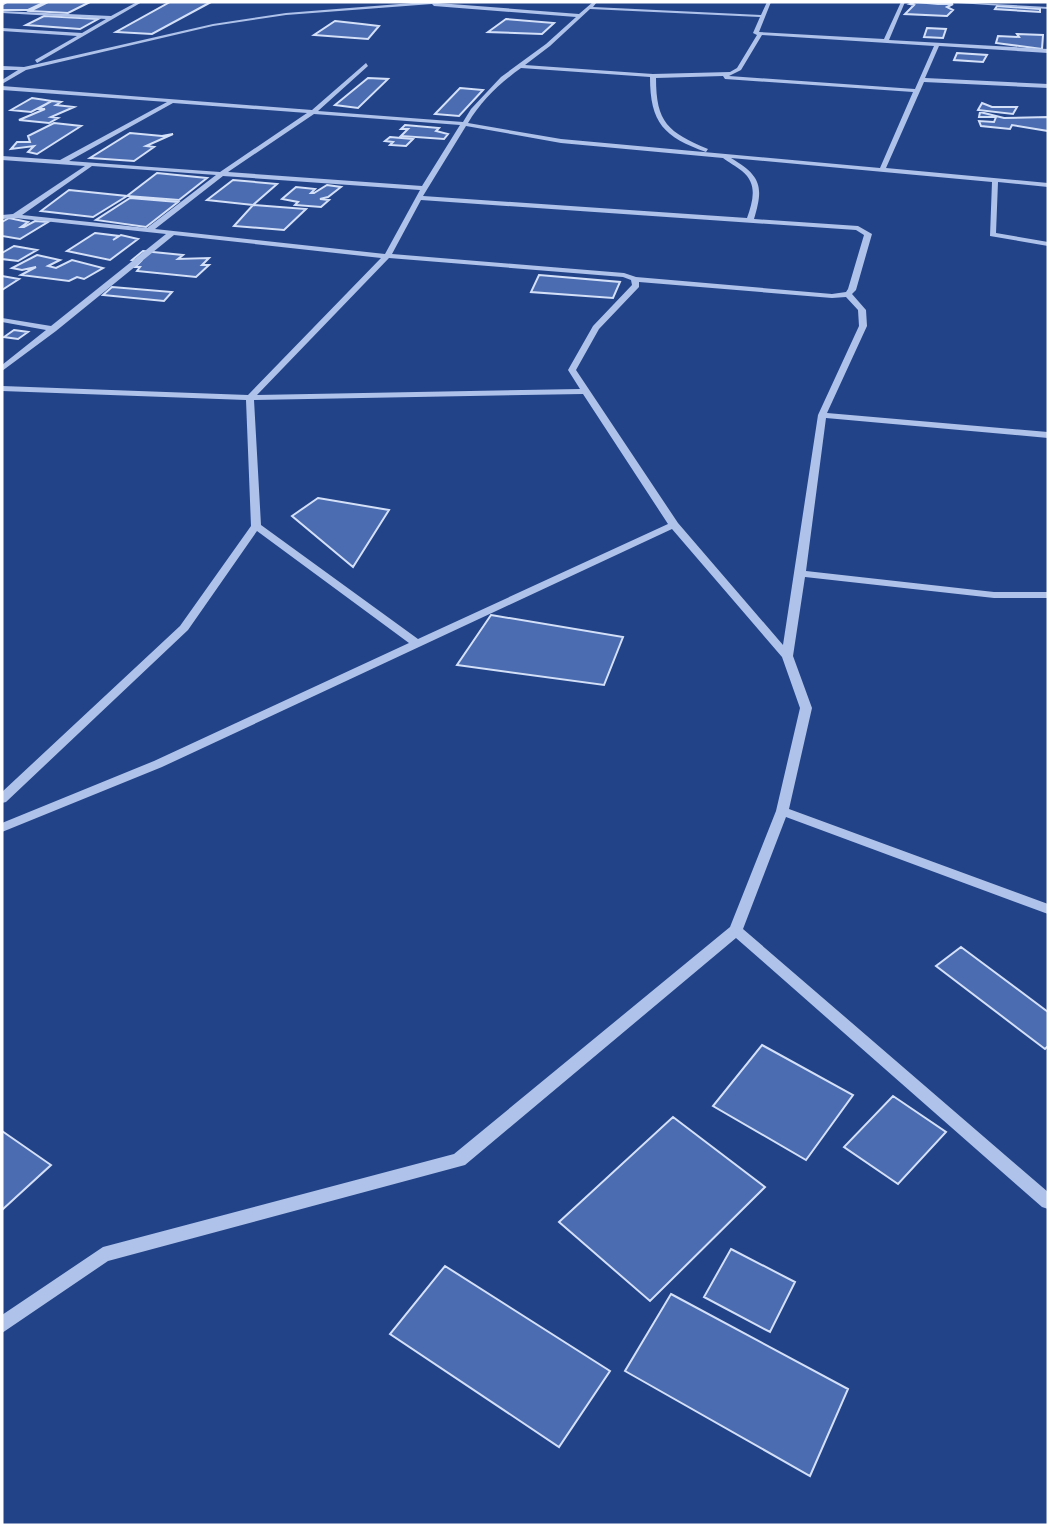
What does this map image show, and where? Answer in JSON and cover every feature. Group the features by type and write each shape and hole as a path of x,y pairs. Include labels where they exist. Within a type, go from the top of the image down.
{"street":[{"path":"2,82 140,2"},
{"path":"379,2 580,16"},
{"path":"2,68 24,69 213,26 286,14 440,2"},
{"path":"2,799 184,628 256,526 250,398 387,256 424,188 473,110 496,85 595,2"},
{"path":"769,2 755,31 760,34 1048,51"},
{"path":"886,41 904,2"},
{"path":"958,2 1048,8"},
{"path":"589,8 761,16"},
{"path":"2,12 113,18"},
{"path":"2,30 83,35"},
{"path":"718,77 739,69 760,34"},
{"path":"883,170 937,45"},
{"path":"148,231 221,174 313,112 366,65"},
{"path":"520,66 917,91"},
{"path":"653,76 652,104 664,129 682,141 722,156 751,172 758,183 750,220"},
{"path":"922,80 1048,86"},
{"path":"2,88 466,124 561,141 1048,185"},
{"path":"60,163 170,102"},
{"path":"2,158 424,188"},
{"path":"15,216 89,166"},
{"path":"995,180 992,235 1048,244"},
{"path":"2,217 15,216 387,256 624,275 635,279 832,296 848,294 852,290 869,233 750,220 420,198"},
{"path":"2,369 172,233"},
{"path":"2,1325 103,1255 459,1160 736,930 782,811 806,708 787,656 674,525 572,370 596,328 636,285 635,279"},
{"path":"787,656 822,415 863,326 862,310 848,294"},
{"path":"2,320 53,329"},
{"path":"2,388 250,398 586,391"},
{"path":"822,415 1048,435"},
{"path":"2,828 158,764 674,525"},
{"path":"256,526 416,643"},
{"path":"800,573 994,595 1048,595"},
{"path":"782,811 1048,909"},
{"path":"736,930 1048,1202"}],"building":[{"path":"7,2 45,2 28,10 2,10 2,5"},
{"path":"48,2 90,2 68,13 30,11"},
{"path":"170,2 211,2 152,34 116,32"},
{"path":"910,4 953,4 947,7 953,10 947,16 905,14 914,5"},
{"path":"997,6 1040,9 1040,12 995,9"},
{"path":"44,16 98,19 80,29 26,25"},
{"path":"506,19 554,23 542,34 488,32"},
{"path":"335,21 379,26 368,39 314,35"},
{"path":"927,28 946,29 943,38 924,37"},
{"path":"1017,34 1043,35 1042,49 996,43 998,36 1019,37"},
{"path":"957,53 987,55 983,62 954,60"},
{"path":"368,78 388,79 358,108 335,105"},
{"path":"460,88 483,90 459,116 435,114"},
{"path":"32,98 52,101 31,112 11,110"},
{"path":"52,101 61,102 56,105 74,107 51,117 58,118 49,123 19,120 45,109 38,109"},
{"path":"982,103 992,107 1017,107 1013,114 978,110"},
{"path":"980,112 1004,118 1048,117 1048,131 1012,125 1010,129 981,126 979,121 994,122 996,117 979,117"},
{"path":"54,123 81,126 37,154 28,152 34,146 11,149 17,142 30,142 28,136"},
{"path":"405,125 439,128 436,131 448,134 444,139 401,136 408,129 401,129"},
{"path":"130,133 162,136 173,134 146,146 154,147 134,161 90,158"},
{"path":"390,137 413,139 406,146 390,145 393,142 385,141"},
{"path":"157,173 207,178 179,200 127,196"},
{"path":"233,180 277,184 253,205 207,200"},
{"path":"327,185 341,187 328,197 320,199 329,200 321,207 295,205 298,202 282,199 296,187 315,189 311,193 314,193"},
{"path":"69,190 127,196 93,217 41,211"},
{"path":"130,198 178,202 146,227 96,220"},
{"path":"253,205 306,209 284,230 234,226"},
{"path":"9,218 28,222 21,227 35,221 48,222 20,239 2,236 2,222"},
{"path":"95,233 119,236 113,240 121,235 138,239 110,260 67,251"},
{"path":"14,246 37,250 18,261 2,259 2,253"},
{"path":"143,251 183,255 178,259 209,258 202,265 209,265 196,277 137,271 140,267 135,267 141,261 132,260"},
{"path":"37,255 60,260 48,266 56,268 72,260 103,268 84,279 77,277 69,281 21,275 36,267 22,270 12,268"},
{"path":"539,275 620,282 613,298 531,292"},
{"path":"2,276 19,279 2,290"},
{"path":"112,287 172,292 164,301 103,295"},
{"path":"14,330 28,332 18,339 4,337"},
{"path":"318,498 389,510 353,567 292,516"},
{"path":"491,615 623,637 604,685 457,665"},
{"path":"961,947 1048,1012 1048,1046 1045,1049 936,966"},
{"path":"762,1045 853,1095 806,1160 713,1106"},
{"path":"893,1096 946,1132 898,1184 844,1147"},
{"path":"673,1117 765,1187 650,1301 559,1222"},
{"path":"2,1131 51,1165 2,1210"},
{"path":"731,1249 795,1282 770,1332 704,1297"},
{"path":"445,1266 610,1371 559,1447 390,1334"},
{"path":"671,1294 848,1389 810,1476 625,1371"}]}
